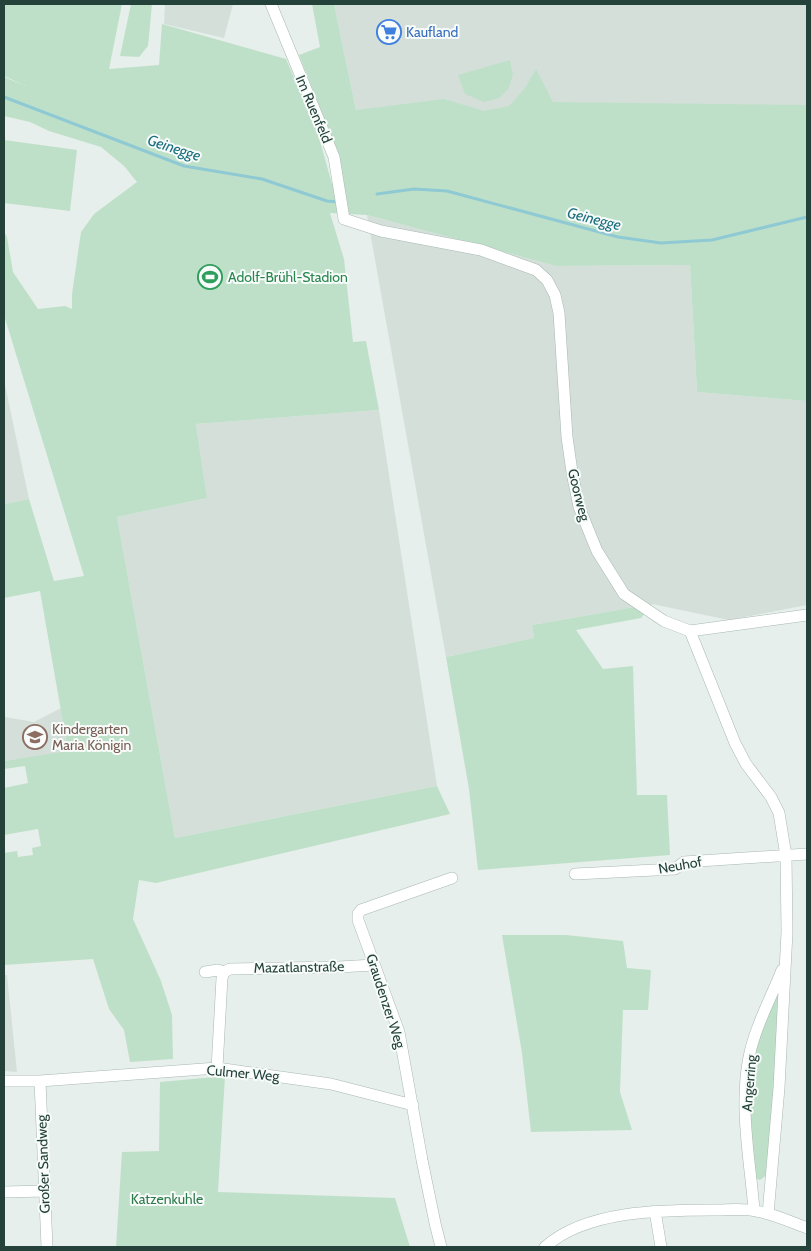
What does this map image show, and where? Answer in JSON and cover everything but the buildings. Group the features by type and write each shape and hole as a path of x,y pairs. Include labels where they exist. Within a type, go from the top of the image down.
{"street":[{"name":"Im Ruenfeld","path":"271,4 334,157 344,219"},
{"name":"Goorweg","path":"344,219 381,231 480,250 536,270 547,280 555,295 559,313 567,437 572,472 579,507 596,551 624,594 664,621 690,631"},
{"path":"786,856 779,813 771,797 746,764 735,743 690,631 807,614"},
{"name":"Neuhof","path":"575,874 676,869 684,862 807,854"},
{"name":"Angerring","path":"768,1214 788,932 786,856"},
{"name":"Graudenzer Weg","path":"441,1247 399,1032 358,920 358,914 361,910 452,878"},
{"name":"Angerring","path":"754,1210 746,1131 746,1092 749,1056 761,1020 786,962"},
{"name":"Mazatlanstraße","path":"205,972 218,970 224,972 230,968 374,965"},
{"path":"218,1068 222,978 224,972"},
{"name":"Culmer Weg","path":"4,1080 40,1081 218,1068 331,1084 413,1105"},
{"name":"Großer Sandweg","path":"40,1081 47,1247"},
{"path":"4,1192 44,1191"},
{"path":"545,1247 554,1239 597,1221 626,1214 754,1210 807,1228"},
{"path":"655,1212 661,1247"}],"shaded area":[{"path":"165,4 233,4 224,38 164,24"},
{"path":"334,4 807,4 807,114 356,110"},
{"path":"367,215 556,266 690,265 697,392 807,401 807,605 729,620 652,604 532,625 534,638 446,657"},
{"path":"4,380 29,499 4,504"},
{"path":"379,410 437,786 175,838 117,517 207,498 196,424"},
{"name":"Kindergarten Maria Königin","path":"61,708 68,752 4,761 4,709 5,717 34,722"},
{"path":"4,975 7,975 17,1072 4,1071"}],"green space":[{"path":"4,4 122,4 109,69 159,65 162,24 286,59 318,134 332,184 342,185 338,153 299,55 320,47 312,4 334,4 356,110 444,99 484,111 509,106 525,88 536,69 553,102 807,105 807,401 697,392 690,265 556,266 367,215 330,213 344,259 353,342 366,341 379,410 196,424 207,498 117,517 175,838 437,786 450,814 156,883 139,880 133,919 161,981 172,1015 173,1059 130,1062 124,1030 109,1009 93,959 4,965 4,853 17,851 18,857 33,855 32,848 41,846 38,829 4,835 4,788 28,783 25,766 4,769 4,761 68,751 40,591 4,598 4,504 29,499 54,581 84,576 4,315 4,232 7,237 13,272 38,309 65,306 72,309 72,294 81,232 94,214 137,182 124,166 101,147 49,131 30,122 4,116 4,77 26,86 4,76"},
{"path":"131,4 152,4 148,46 139,57 120,56"},
{"path":"510,60 513,75 508,89 499,98 484,102 465,94 458,75"},
{"path":"4,140 77,150 70,211 4,203"},
{"path":"652,604 641,618 576,630 603,669 633,666 637,795 667,795 670,855 478,870 469,789 446,657 534,638 532,625"},
{"path":"502,935 566,935 623,941 627,968 651,970 648,1010 623,1010 620,1092 632,1130 531,1132 522,1053"},
{"path":"776,997 778,997 780,1003 767,1175 760,1180 756,1179 751,1145 749,1110 750,1074 758,1040"},
{"name":"Katzenkuhle","path":"225,1076 218,1192 395,1198 410,1247 116,1247 122,1152 159,1151 160,1082"}],"waterway":[{"name":"Geinegge","path":"4,97 184,166 262,179 327,201 339,202"},
{"name":"Geinegge","path":"377,194 414,189 447,191 618,237 661,243 712,240 807,217"}],"place":[{"name":"Kaufland","path":"389,32"},
{"name":"Adolf-Brühl-Stadion","path":"210,277"},
{"name":"Kindergarten Maria Königin","path":"35,737"}]}
